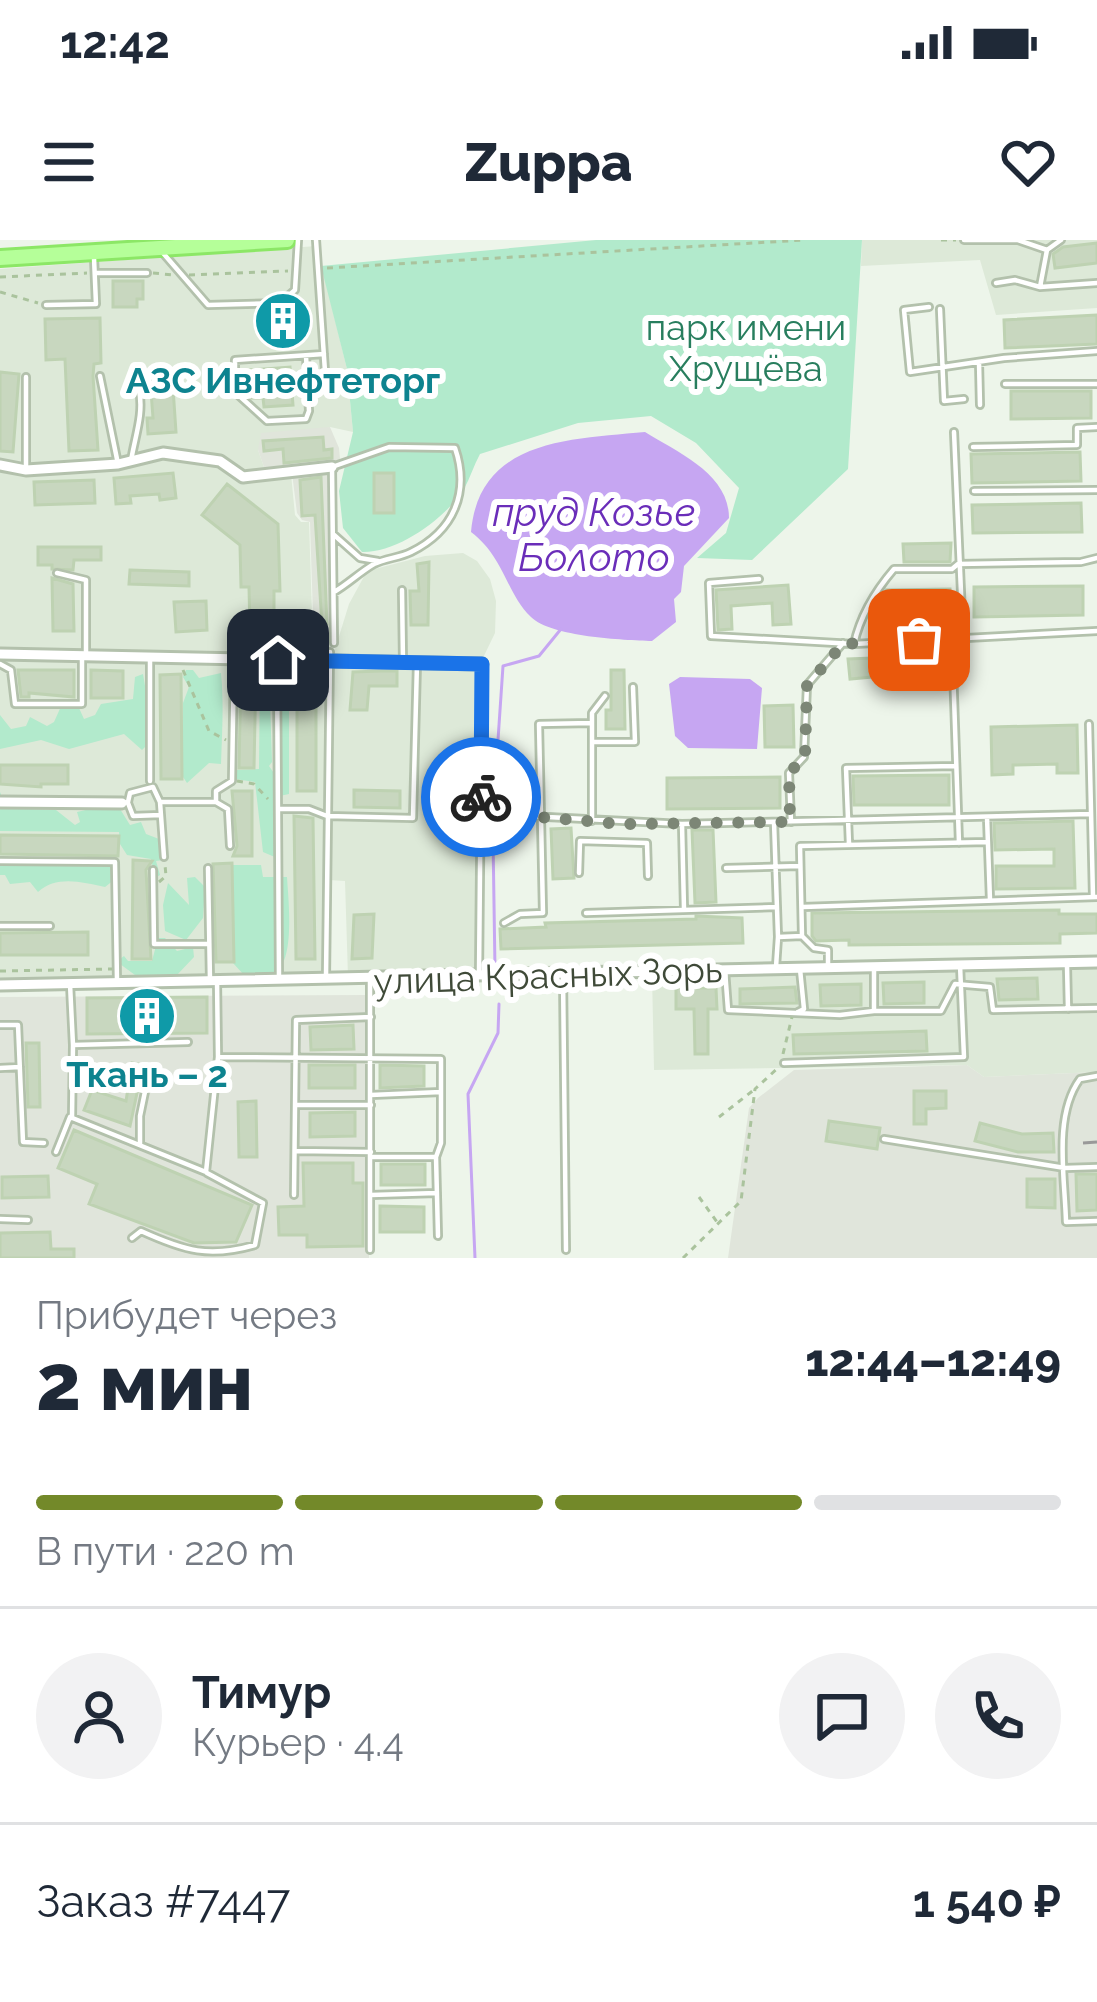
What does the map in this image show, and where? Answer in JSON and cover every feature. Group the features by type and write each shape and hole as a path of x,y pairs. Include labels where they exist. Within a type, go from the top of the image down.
{"main road":[{"path":"0,257 287,240"}],"street":[{"path":"0,464 26,470 118,464 163,453 220,460 243,477 332,467"},
{"path":"0,654 330,657 482,664"},
{"path":"0,802 125,802"},
{"name":"улица Красных Зорь","path":"0,985 1097,962"}],"lane":[{"path":"160,248 203,302 214,307 285,301 295,290 298,240"},
{"path":"308,390 326,386 316,240"},
{"path":"964,240 1018,241 1047,250"},
{"path":"1040,286 1047,250 1061,240"},
{"path":"46,305 96,304 95,273 82,249"},
{"path":"95,273 147,273"},
{"path":"996,284 1015,280 1040,286 1097,283"},
{"path":"929,307 904,310 910,372 1097,351"},
{"path":"940,309 944,401 964,399"},
{"path":"306,356 308,417 269,422 234,390 235,360 324,354"},
{"path":"979,362 980,405"},
{"path":"100,376 118,464"},
{"path":"26,377 26,470"},
{"path":"1005,384 1097,384"},
{"path":"131,461 136,424 143,411 140,390"},
{"path":"973,447 1077,446 1077,428 1097,427"},
{"path":"955,432 962,638"},
{"path":"334,592 380,561 410,553 439,533 462,497 462,469 455,448 389,447 332,467 334,643"},
{"path":"974,491 1097,490"},
{"path":"333,534 360,558 380,561"},
{"path":"854,644 877,589 894,569 1097,558"},
{"path":"0,664 11,670 15,704 82,704 86,580 57,573"},
{"path":"759,579 709,583 711,636 854,644 1097,631"},
{"path":"402,590 403,662"},
{"path":"952,639 959,843"},
{"path":"790,822 789,773 805,757 807,685 843,644"},
{"path":"149,657 150,782"},
{"path":"326,981 330,657"},
{"path":"216,802 216,790 232,781 234,659"},
{"path":"278,660 279,980"},
{"path":"278,809 310,809 328,816 413,818 417,663"},
{"path":"479,975 482,664"},
{"path":"592,742 634,742 633,687"},
{"path":"592,821 592,713 605,696"},
{"path":"504,923 520,914 543,914 539,724 592,723"},
{"path":"801,907 1095,897 1089,724"},
{"path":"849,845 846,768 956,766"},
{"path":"161,815 133,816 125,802 130,793 152,787 160,802 161,815 164,857"},
{"path":"160,802 216,802 228,809 230,846"},
{"path":"440,818 682,824 1090,814"},
{"path":"988,817 990,900"},
{"path":"774,822 776,969"},
{"path":"682,824 684,910"},
{"path":"579,874 580,841 647,843 648,876"},
{"path":"828,968 828,950 814,948 802,936 800,846 988,842"},
{"path":"0,861 115,862 117,982"},
{"path":"726,868 800,866"},
{"path":"206,1172 218,1057 208,868"},
{"path":"153,870 154,944 209,944"},
{"path":"586,913 777,907"},
{"path":"0,926 50,926"},
{"path":"778,937 802,936"},
{"path":"1067,963 1068,1009"},
{"path":"784,1063 964,1058 960,965"},
{"path":"874,967 874,1011"},
{"path":"793,1013 804,1009 800,968"},
{"path":"725,970 728,1010 940,1011 955,984 990,987 993,1010 1097,1008"},
{"path":"563,974 566,1250"},
{"path":"370,980 370,1250"},
{"path":"56,1153 72,1118 70,984"},
{"path":"294,1195 296,1020 370,1018"},
{"path":"0,1025 18,1025 23,1142 44,1143"},
{"path":"73,1045 188,1042"},
{"path":"218,1057 441,1059 438,1237"},
{"path":"0,1068 20,1067"},
{"path":"1097,1076 1080,1079 1072,1090 1066,1109 1064,1168 1066,1222 1097,1221"},
{"path":"140,1144 148,1078"},
{"path":"371,1095 441,1092"},
{"path":"296,1105 371,1106"},
{"path":"72,1118 206,1172 262,1203 255,1245 231,1258 200,1257 141,1232 132,1238"},
{"path":"884,1139 1064,1168 1097,1167"},
{"path":"295,1151 436,1157"},
{"path":"371,1195 437,1193"},
{"path":"0,1219 28,1220"}],"path":[{"path":"318,268 804,240"},
{"path":"940,240 964,240"},
{"path":"147,273 297,270"},
{"path":"0,277 95,273"},
{"path":"0,292 46,305"},
{"path":"176,658 192,683 209,731 232,743"},
{"path":"232,781 254,784 278,809"},
{"path":"154,886 166,876 164,857"},
{"path":"0,971 117,969"},
{"path":"719,1117 784,1063 782,1048 793,1013"},
{"path":"683,1258 740,1201 755,1089"},
{"path":"699,1197 718,1223"}],"shaded area":[{"path":"862,240 1097,240 1097,308 996,315 980,260 861,266"},
{"path":"317,246 347,369 353,432 330,427 258,450 265,470 243,475 221,459 164,451 119,462 27,468 0,462 0,269"},
{"path":"330,427 339,448 335,465 265,470 258,450 261,433"},
{"path":"164,455 219,463 243,479 291,474 295,515 309,522 312,615 307,628 316,637 334,634 328,659 0,652 0,467 26,473"},
{"path":"330,469 334,632 316,635 309,628 313,615 310,522 297,513 292,473"},
{"path":"463,553 477,561 490,579 496,601 495,633 481,662 332,659 349,604 367,571 425,556"},
{"path":"0,656 327,663 325,980 0,978"},
{"path":"332,662 415,664 413,820 418,664 480,666 477,973 348,977 345,881 329,880"},
{"path":"1097,966 1097,1072 984,1077 967,1065 654,1070 652,974"},
{"path":"367,995 369,1258 0,1258 0,997"},
{"path":"967,1065 984,1077 1097,1072 1097,1258 728,1258 749,1108 758,1098 794,1070"}],"green space":[{"name":"парк имени Хрущёва","path":"596,240 862,240 848,469 752,560 697,558 726,533 739,488 696,443 651,416 578,423 480,454 464,489 433,522 390,547 362,552 343,528 339,491 353,432 347,369 321,266"},
{"path":"186,670 193,670 199,678 221,673 223,707 221,764 209,763 187,783 183,777"},
{"path":"260,671 269,672 269,766 276,776 282,774 277,689 284,684 289,690 289,794 275,797 277,858 263,852 255,782 235,779 236,770 259,769"},
{"path":"143,674 150,715 148,744 142,750 124,734 69,749 41,740 0,749 0,715 11,729 26,726 30,717 47,726 54,722 63,702 79,708 84,719 95,715 101,704 133,699 135,677"},
{"path":"0,792 6,808 56,810 75,825 80,822 77,812 103,806 120,809 130,825 141,822 146,834 159,839 163,860 156,861 160,875 155,878 151,859 127,855 119,832 0,831"},
{"path":"0,862 115,862 114,880 105,887 61,882 38,892 30,882 10,884 0,875"},
{"path":"231,865 261,865 263,877 287,877 288,943 281,966 274,972 244,975 233,963"},
{"path":"195,877 205,887 203,918 186,940 165,931 163,905 168,883 189,905 187,878"},
{"path":"158,938 165,938 177,951 193,947 194,957 177,975 135,975 120,964 124,956 128,961 152,961"}],"water":[{"name":"пруд Козье Болото","path":"645,432 700,466 727,503 729,518 684,566 681,592 674,599 676,622 652,641 588,636 541,624 523,608 491,553 471,532 478,501 491,478 510,461 533,450 560,442"},
{"path":"680,677 750,679 762,688 757,749 688,748 675,736 669,684"}],"building":[{"path":"1097,243 1097,263 1055,268 1053,254 1063,247"},
{"path":"113,281 143,281 143,299 137,299 137,307 113,307"},
{"path":"1097,315 1097,344 1005,348 1004,320"},
{"path":"100,318 101,363 94,364 93,376 98,450 69,451 65,359 46,360 45,319"},
{"path":"290,367 293,405 264,407 263,398 252,398 250,370"},
{"path":"0,372 19,374 13,452 0,451"},
{"path":"172,373 176,432 148,434 147,418 153,418 151,391 146,391 143,376"},
{"path":"1011,391 1091,391 1091,418 1011,419"},
{"path":"323,437 324,450 332,449 332,458 284,463 283,449 264,451 263,441"},
{"path":"1080,452 1081,481 972,483 971,454"},
{"path":"173,473 176,498 130,496 131,503 116,504 114,478"},
{"path":"374,473 394,473 394,513 374,513"},
{"path":"321,477 327,624 322,625 315,515 302,516 300,480"},
{"path":"94,480 95,503 35,505 34,482"},
{"path":"227,484 278,524 280,591 274,591 274,632 250,633 249,587 241,587 240,545 202,515"},
{"path":"1081,503 1082,532 973,533 972,505"},
{"path":"951,543 950,562 904,562 903,544"},
{"path":"38,547 101,547 101,560 74,560 73,570 52,569 52,565 38,565"},
{"path":"429,562 428,625 411,625 410,591 419,591 417,564"},
{"path":"130,570 189,572 189,586 129,584"},
{"path":"52,578 73,584 74,631 53,631"},
{"path":"788,585 791,624 773,625 772,603 731,606 732,629 718,630 716,590"},
{"path":"1083,586 1083,615 974,617 974,587"},
{"path":"950,589 951,619 881,620 881,598 886,590"},
{"path":"206,601 207,630 176,632 174,602"},
{"path":"936,647 938,671 850,679 848,659 872,658 873,666 902,664 901,648"},
{"path":"241,669 256,669 254,768 239,768"},
{"path":"18,670 74,670 74,697 29,693 21,697"},
{"path":"91,670 123,671 123,698 91,698"},
{"path":"611,670 624,670 625,729 606,729"},
{"path":"397,671 397,686 369,686 367,710 350,710 353,672"},
{"path":"181,674 182,779 161,779 160,675"},
{"path":"297,676 316,676 316,791 297,791"},
{"path":"793,705 794,747 765,747 764,706"},
{"path":"1077,725 1078,773 1057,773 1057,764 1013,765 1013,774 992,775 991,727"},
{"path":"0,765 68,765 68,784 0,784"},
{"path":"949,775 949,805 854,805 853,776"},
{"path":"780,777 780,808 667,809 667,778"},
{"path":"354,790 400,791 400,808 354,807"},
{"path":"232,791 252,791 252,856 233,856 237,846"},
{"path":"294,816 313,818 315,959 296,959"},
{"path":"1073,821 1075,888 996,889 996,866 1054,866 1054,849 995,850 994,823"},
{"path":"571,828 574,878 553,879 551,829"},
{"path":"692,830 713,830 716,902 695,903"},
{"path":"0,835 119,836 118,856 0,854"},
{"path":"133,860 152,861 146,870 151,959 132,959"},
{"path":"232,863 234,962 216,962 213,864"},
{"path":"1059,910 1059,914 1097,914 1097,933 1060,934 1060,943 849,945 849,940 816,941 812,936 812,913"},
{"path":"374,914 372,958 352,959 354,915"},
{"path":"696,916 742,918 743,943 501,949 500,929"},
{"path":"88,932 88,955 0,955 0,933"},
{"path":"1037,978 1038,999 999,1000 997,979"},
{"path":"924,982 924,1003 884,1004 883,983"},
{"path":"861,984 861,1005 821,1006 820,985"},
{"path":"795,987 797,1003 740,1004 740,989"},
{"path":"676,988 716,988 717,1009 708,1009 708,1054 695,1054 694,1009 676,1009"},
{"name":"Ткань – 2","path":"207,997 207,1033 87,1034 87,998"},
{"path":"353,1025 354,1049 311,1050 310,1027"},
{"path":"926,1031 927,1051 794,1054 793,1035"},
{"path":"26,1043 39,1043 40,1107 28,1107"},
{"path":"132,1063 143,1065 130,1126 84,1110 92,1090 126,1101"},
{"path":"309,1065 355,1065 355,1088 309,1088"},
{"path":"380,1065 424,1066 424,1086 380,1088"},
{"path":"914,1091 946,1091 946,1108 926,1109 926,1124 914,1124"},
{"path":"256,1101 257,1157 239,1157 238,1102"},
{"path":"355,1112 355,1136 310,1137 310,1113"},
{"path":"829,1121 880,1128 877,1149 826,1141"},
{"path":"980,1123 1022,1134 1053,1133 1054,1152 1018,1152 975,1141"},
{"path":"74,1130 252,1205 236,1242 194,1243 89,1204 97,1184 58,1168"},
{"path":"303,1163 353,1163 353,1183 363,1183 363,1246 307,1247 307,1235 279,1235 278,1207 304,1206"},
{"path":"381,1164 425,1164 425,1185 381,1185"},
{"path":"1076,1174 1097,1174 1097,1210 1077,1211"},
{"path":"48,1176 49,1197 2,1198 2,1177"},
{"path":"1027,1179 1055,1179 1055,1208 1027,1207"},
{"path":"380,1206 424,1207 424,1232 380,1232"},
{"path":"50,1232 51,1249 74,1249 74,1258 0,1258 0,1233"}],"waterway":[{"path":"493,814 503,666 539,656 561,629"},
{"path":"493,838 495,969"},
{"path":"475,1258 468,1094 498,1033 499,1004"}],"railway":[{"path":"1083,1143 1097,1142"}],"way so far":[{"path":"481,797 481,820 528,816 621,824 790,822 789,773 805,757 807,685 821,665 843,644 919,640"}],"place":[{"name":"АЗС Ивнефтеторг","path":"283,321"},
{"name":"Ткань – 2","path":"147,1016"}],"route":[{"path":"278,660 482,664 481,797"}]}
